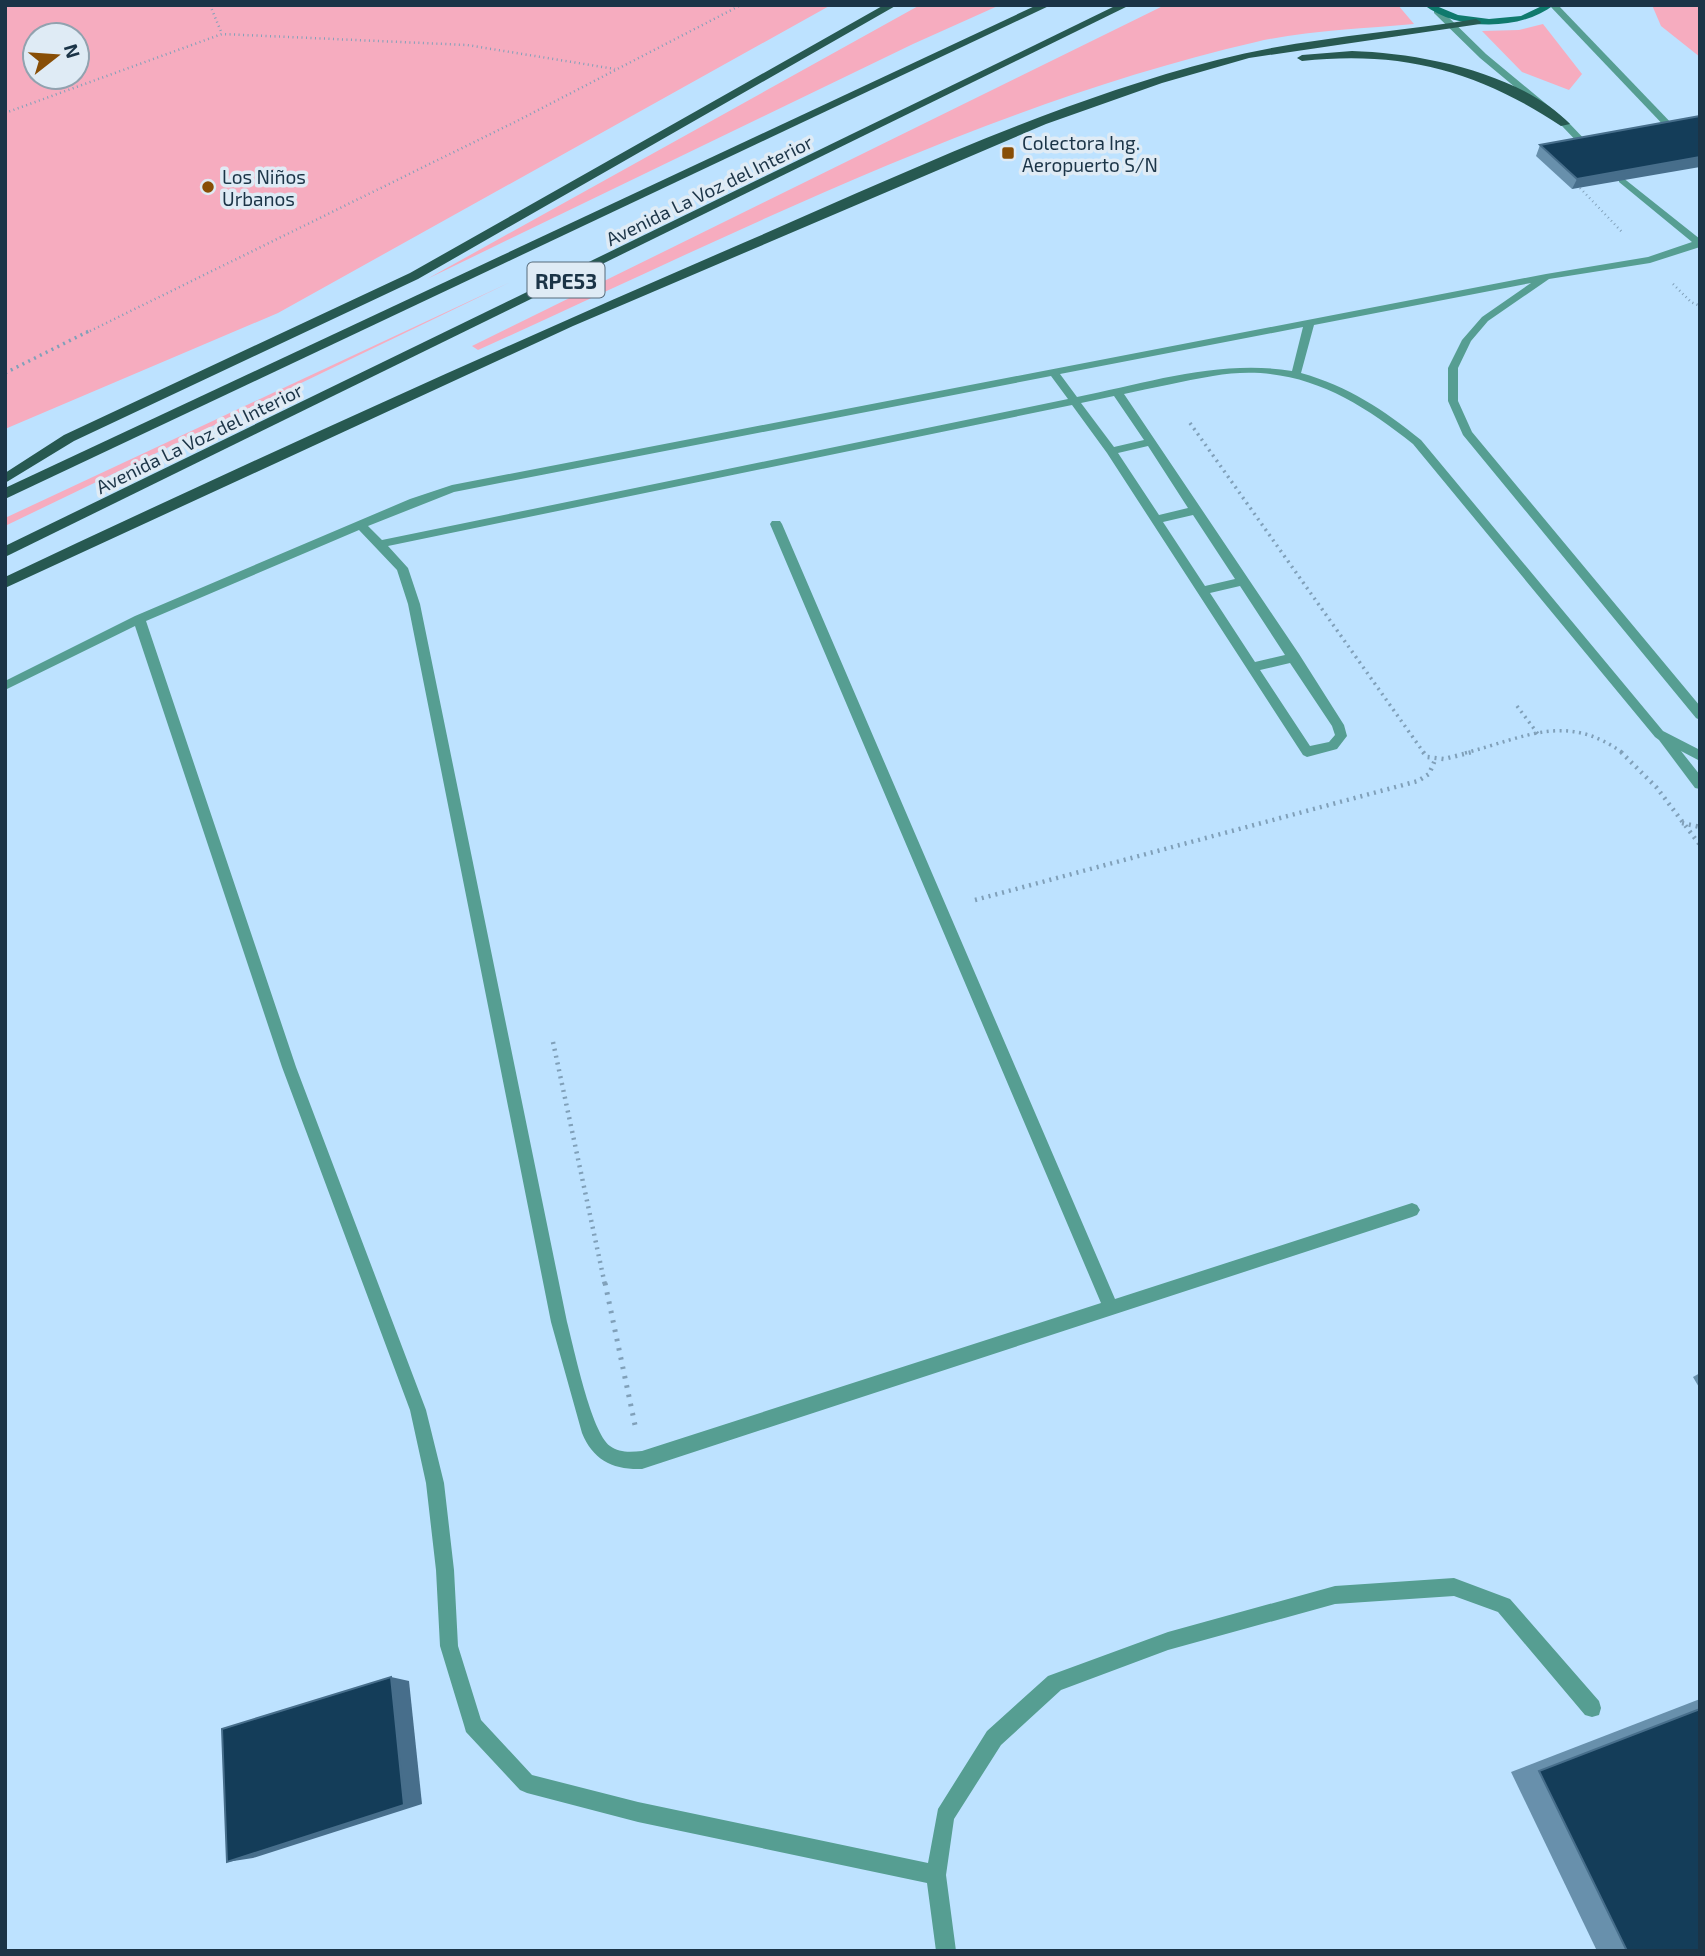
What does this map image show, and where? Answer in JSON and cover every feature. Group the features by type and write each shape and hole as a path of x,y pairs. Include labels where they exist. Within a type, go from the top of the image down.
{"main road":[{"path":"5,479 69,438 414,276 892,5"},
{"name":"Avenida La Voz del Interior","path":"5,494 1046,5"},
{"name":"Avenida La Voz del Interior","path":"5,552 1125,5"},
{"path":"5,583 201,490 569,324 939,162 1077,108 1174,75 1258,53 1522,16 1551,5"},
{"path":"1433,8 1476,22"},
{"path":"1077,108 1151,95 1255,65 1317,56 1365,55 1415,60 1474,75 1524,98 1565,124"}],"street":[{"path":"1551,5 1673,130"},
{"path":"1433,8 1483,56 1565,124 1586,146"},
{"path":"1622,180 1699,243"},
{"path":"5,686 139,620 452,489 1546,277 1650,260 1699,243"},
{"path":"1546,277 1485,319 1467,340 1453,368 1453,401 1467,433 1700,715"},
{"path":"1296,374 1309,325"},
{"path":"380,544 1223,371 1296,374 1336,386 1381,411 1417,443 1700,783"},
{"path":"1054,373 1111,451 1307,752 1333,747 1340,736 1338,725 1117,392"},
{"path":"1111,451 1151,442"},
{"path":"1156,520 1197,510"},
{"path":"776,524 1111,1308"},
{"path":"361,525 402,568 414,604 559,1322 590,1433 596,1446 606,1456 624,1462 642,1460 1412,1210"},
{"path":"1202,591 1244,581"},
{"path":"139,620 289,1067 418,1410 436,1483 449,1646 473,1725 527,1783 638,1812 936,1875"},
{"path":"1252,667 1294,657"},
{"path":"1660,734 1700,756"},
{"path":"946,1951 936,1875 945,1816 994,1738 1055,1683 1168,1641 1335,1595 1454,1587 1504,1605 1592,1708"}],"path":[{"path":"210,5 222,34"},
{"path":"5,373 517,121 741,5"},
{"path":"5,113 222,34 467,45 617,70"},
{"path":"1190,423 1420,751 1427,757 1435,760 1568,728 1604,738 1620,749 1637,767 1700,845"},
{"path":"1517,706 1538,734"},
{"path":"981,911 975,898 1418,781 1429,774 1435,760"},
{"path":"1682,822 1700,827"},
{"path":"553,1042 642,1460"}],"shaded area":[{"path":"5,5 831,5 278,313 5,429"},
{"path":"920,5 1000,5 913,44 427,279"},
{"path":"1165,5 1398,5 1414,24 1315,32 1256,42 1155,69 1055,101 860,177 478,350 472,346"},
{"path":"1652,5 1700,5 1700,57 1661,26"},
{"path":"1543,24 1582,74 1569,90 1522,72 1482,31 1519,30"},
{"path":"519,278 5,526 5,518"}],"building":[{"path":"1700,116 1700,157 1577,179 1540,145"},
{"path":"391,1677 404,1805 227,1862 222,1729"},
{"path":"1700,1709 1700,1951 1627,1951 1539,1771"}],"place":[{"name":"Colectora Ing. Aeropuerto S/N","path":"1008,153"},
{"name":"Los Niños Urbanos","path":"208,187"}]}
